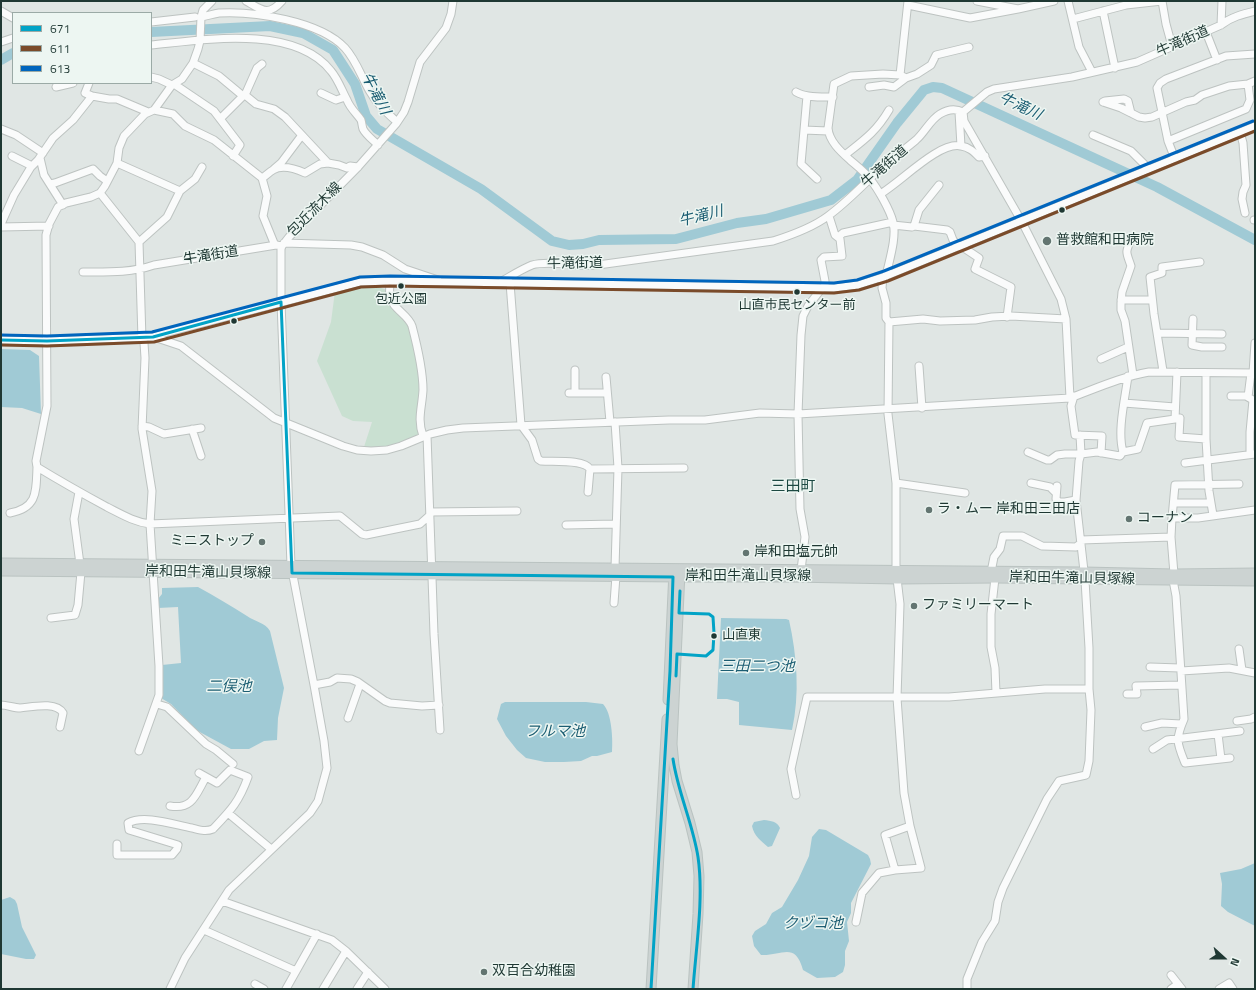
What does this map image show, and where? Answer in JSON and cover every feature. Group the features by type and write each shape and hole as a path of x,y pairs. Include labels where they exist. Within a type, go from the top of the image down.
{"main road":[{"name":"岸和田牛滝山貝塚線","path":"1,563 80,568"},
{"name":"岸和田牛滝山貝塚線","path":"1,571 80,568 292,569 615,572 791,576 993,575 1174,577 1255,581"},
{"name":"岸和田牛滝山貝塚線","path":"677,573 801,570 897,575"},
{"path":"651,989 677,573"},
{"path":"677,573 672,744 677,780 692,830 699,870 698,914 693,989"},
{"name":"岸和田牛滝山貝塚線","path":"1174,577 1255,573"}],"street":[{"path":"10,513 18,512 26,507 34,499 36,490 36,461 47,406 46,235 49,226 58,207 100,193 117,163 119,148 124,136 151,111 173,85 182,79 193,63 200,39 199,19 203,10 212,1"},
{"path":"246,1 268,11 274,9 282,1"},
{"name":"包近流木線","path":"170,989 185,958 229,890 310,813 318,801 327,768 324,741 292,569 285,423 281,302 281,244 358,167 395,125 404,112 408,102 420,62 446,28 451,14 453,1"},
{"path":"977,1 1018,9"},
{"path":"869,86 884,85 894,87 903,76 908,3 970,18 1054,1"},
{"path":"1068,1 1079,47 1092,72"},
{"path":"1072,19 1126,5 1162,1 1172,46"},
{"path":"1221,25 1222,1"},
{"path":"1,11 12,17"},
{"path":"1103,11 1115,68"},
{"name":"牛滝街道","path":"500,282 532,265 545,264 586,266 773,241 808,227 829,216 870,178 920,136 932,120 947,110 962,111 981,96 994,89 1072,77 1137,62 1206,32 1244,13 1255,11"},
{"path":"152,22 199,19 218,13 250,14 291,21 321,31 336,40 345,48 354,60 369,91 395,125"},
{"path":"1206,32 1217,60"},
{"path":"1,42 12,38"},
{"path":"152,45 200,39 236,38 278,42 312,54 323,62 332,72 352,110 362,122 365,133 379,143"},
{"path":"856,922 862,893 879,873 921,868 910,826 904,792 897,698 900,604 897,575 896,483 888,409 889,322 886,318 886,303 882,288 892,250 893,224 880,194 870,178 845,155 829,135 828,131 834,84 851,76 883,74 903,76 917,74 931,66 936,55 970,47"},
{"path":"1175,159 1168,141 1162,113 1158,88 1160,82 1226,56 1255,54"},
{"path":"193,63 219,76 256,104 274,109 280,113 328,163"},
{"path":"220,119 244,95 257,68 262,64"},
{"path":"152,77 173,85 214,111 240,145 233,156"},
{"path":"1131,113 1145,118 1152,117 1186,102 1195,100 1202,95 1229,86 1252,83 1250,100 1246,110 1168,141"},
{"path":"56,87 70,84"},
{"path":"88,84 85,93 92,96 109,100 117,100 151,111 173,114 185,126 214,140 262,178 267,196 263,216 274,243 281,244"},
{"path":"796,92 807,96 833,97"},
{"path":"320,93 336,100 345,97"},
{"path":"49,226 1,226 19,184 53,138 73,120 92,96"},
{"path":"807,96 801,164 817,179"},
{"path":"845,155 873,133 889,110"},
{"path":"961,146 962,111"},
{"path":"962,111 964,120 1022,222 1061,299 1066,319 1072,397 1071,406 1075,435 1102,436 1102,453"},
{"path":"1,340 47,341 142,339 360,282 500,282 823,288 839,288 858,285 885,277 1255,126"},
{"path":"1,129 16,135 41,156 44,175 63,205"},
{"path":"804,130 828,131"},
{"path":"1240,132 1244,144 1246,171 1246,185 1242,199 1245,213"},
{"path":"262,178 281,163 302,135"},
{"path":"1093,136 1131,151 1148,170"},
{"path":"880,194 895,185 926,159 946,147 961,146 972,150 979,157 985,156"},
{"path":"12,156 32,166"},
{"path":"117,163 180,191"},
{"path":"274,169 284,167 296,169 305,173 320,164 328,163 347,168 350,166 358,167"},
{"path":"139,242 167,218 180,191 194,179 202,166"},
{"path":"50,184 93,169 107,181"},
{"path":"914,226 919,210 939,185"},
{"path":"100,193 139,242 142,339 145,358 142,426 152,491 150,524 159,666 159,695 157,704 139,751"},
{"path":"801,570 805,537 800,509 798,414 800,350 803,316 808,306 823,288 825,281 821,260 824,257 842,256 840,239 835,235 829,216"},
{"path":"838,236 843,233 893,224 947,230 950,232 953,240 979,258 975,269 1011,287 1006,317"},
{"path":"1123,452 1121,439 1124,403 1130,376 1125,321 1121,310 1121,300 1122,292 1131,266 1126,255 1132,239"},
{"name":"牛滝街道","path":"83,272 140,270 154,265 281,244 351,245 362,247 383,255 405,268 442,282"},
{"path":"1163,371 1150,277 1162,273 1162,267 1200,262"},
{"path":"390,281 390,297 393,304 405,315 411,324 421,368 423,389 420,426 425,435 440,730"},
{"path":"510,283 521,425 532,440 538,459 541,461 586,464 590,469 588,492"},
{"path":"1121,300 1152,300"},
{"path":"889,322 923,320 975,320 992,317 1066,319"},
{"path":"1193,319 1192,345 1202,347 1222,347"},
{"path":"1157,332 1222,334"},
{"path":"153,337 181,346 262,410 285,423 343,446 357,450 371,451 387,450 401,446 425,435 463,428 717,419 760,413 798,414 922,408 1072,397 1130,376 1163,371 1253,373"},
{"path":"1185,463 1252,454 1250,432 1255,343"},
{"path":"1101,359 1128,347"},
{"path":"919,366 922,408"},
{"path":"575,370 572,393 608,392"},
{"path":"1175,419 1176,372"},
{"path":"1206,372 1206,439 1213,515"},
{"path":"606,378 618,468 614,603"},
{"path":"1231,396 1252,399"},
{"path":"1124,403 1175,407"},
{"path":"1028,452 1047,460 1050,460 1057,455 1097,452 1120,456 1123,452 1138,449 1147,423 1180,418 1179,437 1206,439"},
{"path":"142,426 149,427 164,434 201,428"},
{"path":"192,429 201,456"},
{"path":"966,989 967,979 982,942 995,922 998,902 1003,888 1047,799 1059,781 1086,775 1089,761 1091,710 1089,689 1089,648 1084,576 1076,500 1079,461 1081,454 1080,435"},
{"path":"37,467 79,492 133,520 150,524 340,516 362,534 366,535 420,524 430,514 516,511"},
{"path":"590,469 684,468"},
{"path":"1031,482 1057,489 1056,499 1059,502 1076,500"},
{"path":"896,483 929,485 961,490"},
{"path":"1230,758 1185,764 1178,744 1178,733 1184,719 1171,537 1175,485 1239,484"},
{"path":"51,618 75,615 78,606 80,568 74,519 79,492"},
{"path":"1174,503 1211,503"},
{"path":"1172,518 1198,518 1255,510"},
{"path":"566,525 616,524"},
{"path":"996,693 995,668 991,647 991,614 994,557 1000,549 1003,536 1022,536 1042,546 1076,547 1081,542 1171,537"},
{"path":"1239,648 1242,670"},
{"path":"1150,667 1180,669 1229,668 1255,673"},
{"path":"314,685 330,682 337,678 343,678 360,684 385,701 422,706 439,705"},
{"path":"348,718 360,684"},
{"path":"1127,694 1137,694 1136,686 1182,685"},
{"path":"796,795 791,769 807,697 949,697 1045,689 1089,689"},
{"path":"1,704 20,708 29,706 56,707 61,709 63,713 60,727"},
{"path":"157,704 167,707 206,744 233,764"},
{"path":"1237,721 1255,717"},
{"path":"1145,727 1162,723 1181,724"},
{"path":"1153,749 1167,740 1240,731"},
{"path":"1218,734 1221,759"},
{"path":"117,844 117,855 172,855 178,849 178,845 129,830 128,823 133,820 154,820 208,831 213,829 228,813 242,794 248,777 230,770 217,783 198,773"},
{"path":"170,806 181,807 192,802 206,777"},
{"path":"228,813 271,849"},
{"path":"895,870 885,835 910,826"},
{"path":"222,901 332,940 346,951 385,989"},
{"path":"204,930 296,971"},
{"path":"286,989 317,934"},
{"path":"323,989 346,951"},
{"path":"357,989 368,972"},
{"path":"1171,975 1180,986 1171,989"},
{"path":"1219,989 1229,983 1233,989"},
{"path":"255,984 264,989"}],"green space":[{"name":"包近公園","path":"373,285 387,290 408,324 413,339 420,383 419,434 405,442 398,444 363,450 372,422 353,421 342,416 317,361 331,322 335,291"}],"water":[{"path":"1,349 30,350 39,356 41,414 22,408 1,407"},
{"name":"二俣池","path":"198,587 250,618 263,624 270,631 284,688 278,718 277,740 264,741 249,749 231,749 196,730 171,704 161,698 162,665 181,663 178,607 158,608 158,599 162,594 162,588"},
{"name":"三田二つ池","path":"721,618 789,620 796,661 797,689 792,730 739,725 739,702 727,699 717,699"},
{"name":"フルマ池","path":"505,702 586,702 603,704 610,720 612,752 592,756 581,761 545,762 526,758 517,750 506,736 497,719 501,704"},
{"path":"764,820 775,823 780,828 772,846 768,847 756,835 752,826 754,822"},
{"name":"クヅコ池","path":"819,829 826,830 868,855 871,864 851,903 851,913 847,922 849,941 845,951 845,965 843,972 835,977 817,978 803,970 800,961 792,953 787,952 761,955 754,946 752,936 755,931 766,924 772,913 782,907 798,880 809,856 812,837"},
{"path":"1255,863 1255,926 1228,912 1221,906 1222,884 1220,873 1241,869"},
{"path":"10,897 15,900 17,904 22,927 36,955 34,959 1,954 1,900"}],"waterway":[{"name":"牛滝川","path":"152,32 270,26 303,33 333,50 355,84 366,116 377,129 481,189 552,241 569,245 583,244 599,240 676,239 737,223 766,219 831,200 857,180 897,123 924,90 933,87 942,88 1157,187 1255,240"},
{"name":"牛滝川","path":"1,60 12,54"}],"transit line":[{"name":"613","path":"1,335 47,336 152,332 360,277 390,276 834,283 857,280 884,271 1253,121"},
{"name":"611","path":"1,345 47,346 154,342 361,287 390,286 834,293 859,290 888,281 1255,131"},
{"name":"671","path":"281,302 292,573 673,577 670,671 651,989"},
{"name":"671","path":"1,340 47,341 153,337 281,302"},
{"name":"671","path":"676,676 677,654 706,656 713,650 714,633 713,617 709,614 679,613 680,591"},
{"name":"671","path":"673,759 678,784 696,845 700,873 700,906 693,989"}],"place":[{"name":"普救館和田病院","path":"1047,241"},
{"name":"包近公園","path":"401,286"},
{"name":"山直市民センター前","path":"797,292"},
{"name":"ラ・ムー 岸和田三田店","path":"929,510"},
{"name":"コーナン","path":"1129,519"},
{"name":"ミニストップ","path":"262,542"},
{"name":"岸和田塩元帥","path":"746,553"},
{"name":"ファミリーマート","path":"914,606"},
{"name":"山直東","path":"714,636"},
{"name":"双百合幼稚園","path":"484,972"}],"district":[{"name":"三田町","path":"793,487"}]}
